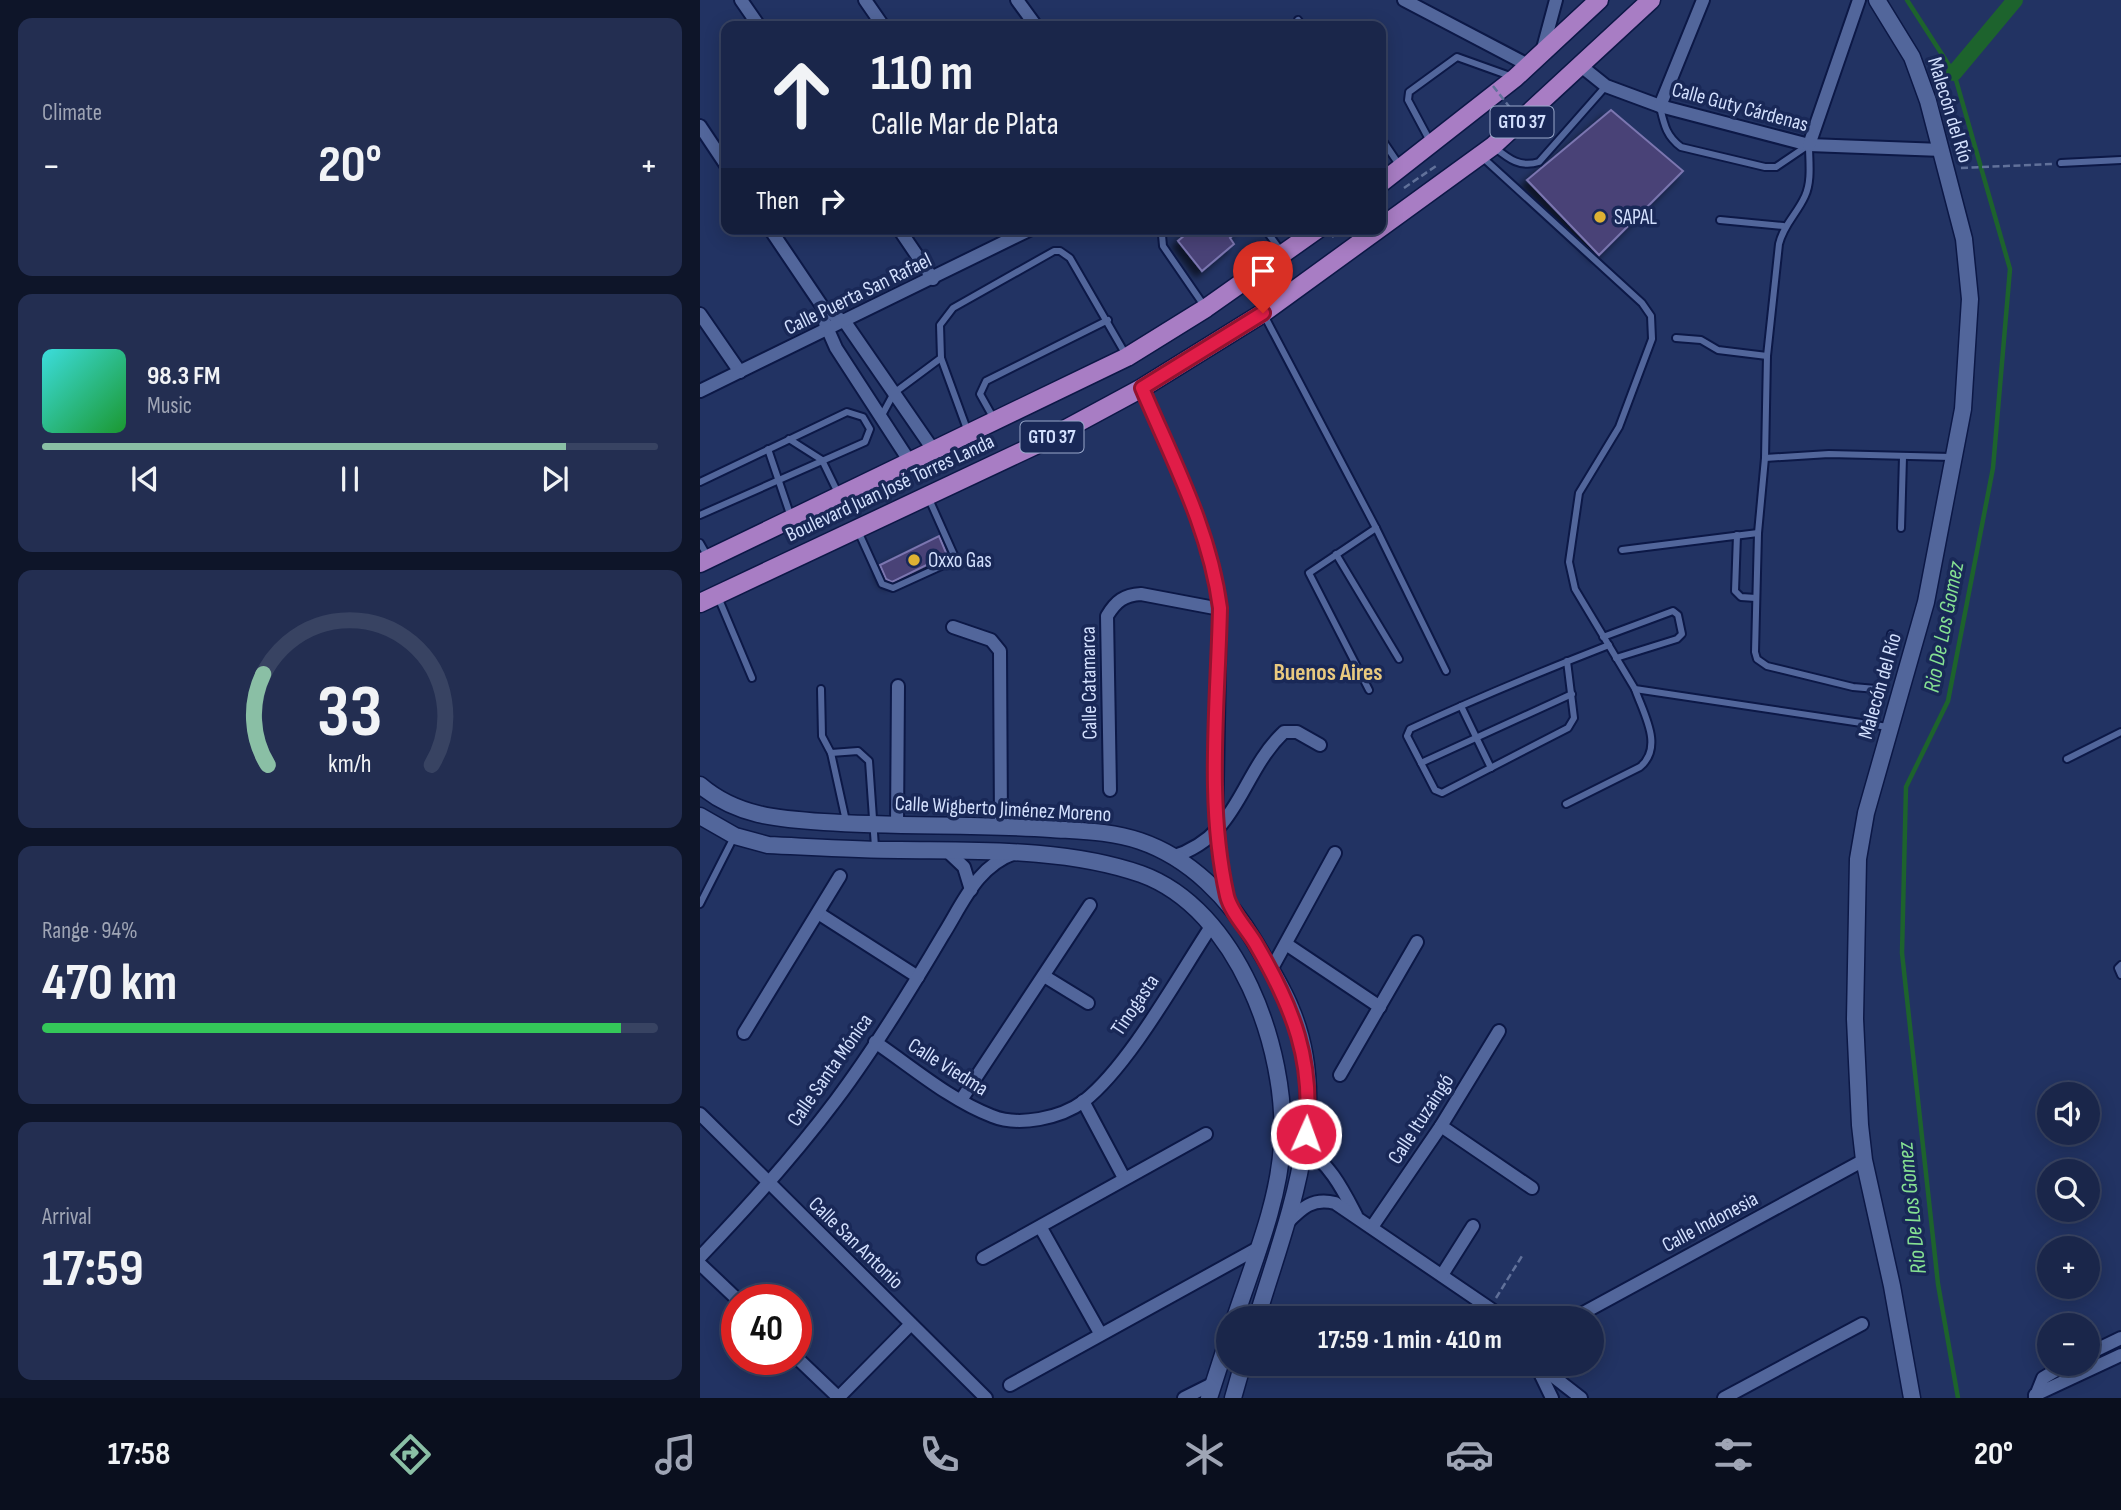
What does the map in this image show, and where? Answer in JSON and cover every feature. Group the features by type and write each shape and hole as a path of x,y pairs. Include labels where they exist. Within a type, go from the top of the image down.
{"main road":[{"name":"GTO 37","path":"1386,179 1515,78 1599,0"},
{"name":"Boulevard Juan José Torres Landa","path":"1386,224 1487,151 1651,0"},
{"name":"Boulevard Juan José Torres Landa","path":"703,555 792,519 1127,357 1206,309 1284,255 1297,235"},
{"name":"Boulevard Juan José Torres Landa","path":"700,603 1042,442 1142,388 1263,313 1371,235"}],"street":[{"path":"741,0 756,21"},
{"path":"865,0 880,21"},
{"path":"1017,0 1032,21"},
{"path":"1404,0 1535,60 1556,0"},
{"path":"1660,106 1703,0"},
{"path":"1808,145 1859,0"},
{"name":"Malecón del Río","path":"1877,0 1912,57 1942,150 1964,239 1970,299 1964,410 1926,602 1866,813 1858,859 1854,1019 1864,1160 1892,1286 1912,1398"},
{"name":"Calle Guty Cárdenas","path":"1581,66 1606,86 1660,106 1808,145 1942,150"},
{"path":"700,126 721,158"},
{"path":"774,235 824,309 845,322 934,451"},
{"path":"903,235 933,279"},
{"name":"Calle Puerta San Rafael","path":"700,391 933,279 1017,235"},
{"path":"824,309 826,331 910,462"},
{"path":"700,314 740,372"},
{"path":"1142,388 1209,547 1220,608 1216,835 1228,901"},
{"name":"Calle Catamarca","path":"1110,790 1106,629 1111,609 1128,595 1141,594 1220,608"},
{"path":"953,627 997,645 1000,651 1001,826"},
{"path":"897,826 898,686"},
{"path":"1172,857 1192,851 1216,835 1284,732 1297,732 1320,745"},
{"name":"Calle Wigberto Jiménez Moreno","path":"700,785 742,811 777,818 897,826 1001,826 1115,834 1143,842 1172,857 1228,901 1271,970 1292,1010 1302,1045 1307,1118 1304,1150 1261,1306"},
{"name":"Calle Wigberto Jiménez Moreno","path":"700,816 735,836 768,845 1015,853 1097,862 1144,875 1181,898 1212,925 1237,961 1259,1006 1275,1057 1282,1105 1282,1147 1258,1248 1239,1306"},
{"path":"946,850 964,867 971,890"},
{"name":"Calle Santa Mónica","path":"700,1257 769,1184 836,1100 918,977 971,890 989,867 1015,853"},
{"path":"1271,970 1335,853"},
{"path":"744,1033 840,876"},
{"path":"961,1100 1090,905"},
{"path":"818,913 918,977"},
{"name":"Tinogasta","path":"1083,1101 1110,1076 1212,925"},
{"path":"1340,1075 1417,942"},
{"path":"1286,944 1380,1007"},
{"path":"1044,976 1088,1003"},
{"name":"Calle Ituzaingó","path":"1372,1227 1441,1126 1499,1031"},
{"name":"Calle Viedma","path":"874,1042 961,1100 994,1117 1023,1120 1062,1114 1083,1101"},
{"path":"1083,1101 1124,1178"},
{"name":"Calle San Antonio","path":"700,1114 986,1398"},
{"path":"1441,1126 1532,1188"},
{"path":"983,1258 1206,1134"},
{"path":"1282,1147 1304,1150 1327,1171 1356,1216"},
{"name":"Calle Indonesia","path":"1596,1306 1864,1160"},
{"path":"1284,1227 1307,1204 1317,1201 1335,1203 1488,1306"},
{"path":"1442,1275 1473,1226"},
{"path":"1041,1228 1100,1333"},
{"path":"1010,1385 1258,1248"},
{"path":"700,1264 721,1284"},
{"path":"812,1373 838,1398 911,1324"},
{"path":"1724,1398 1862,1324"},
{"path":"2100,1348 2121,1338"},
{"path":"2035,1397 2121,1355"},
{"path":"1233,1398 1239,1376"},
{"path":"1541,1376 1552,1398"},
{"path":"1552,1376 1581,1398"},
{"path":"2035,1397 2046,1376"},
{"path":"1184,1398 1212,1390"}],"lane":[{"path":"1432,144 1408,100 1409,92 1457,57 1515,78"},
{"path":"1487,151 1528,166 1539,162 1606,86"},
{"path":"1660,106 1665,129 1681,147 1765,167 1776,167 1808,145"},
{"path":"1386,145 1402,167"},
{"path":"1808,145 1809,185 1805,196 1783,226 1779,244 1767,356 1765,458 1758,533 1755,652 1757,659 1767,666 1853,687 1877,690 1884,678 1891,634"},
{"path":"1487,151 1642,303 1651,316 1654,328 1619,427 1579,493 1569,562 1574,589 1635,690 1653,741 1649,760 1640,767 1566,804"},
{"path":"2061,163 2121,160"},
{"path":"1720,220 1783,226"},
{"path":"1163,235 1161,240 1163,246 1206,309"},
{"path":"1269,235 1284,255"},
{"path":"969,434 941,358 940,326 953,308 1054,251 1060,251 1070,258 1127,357"},
{"path":"1263,313 1376,528 1446,671"},
{"path":"995,421 980,394 986,381 1108,320"},
{"path":"1676,338 1701,340 1718,350 1767,356"},
{"path":"881,417 894,393 941,358"},
{"path":"700,482 847,412 863,417 870,433 865,442 700,515"},
{"path":"789,439 822,460 840,496"},
{"path":"768,449 792,519"},
{"path":"1765,458 1829,454 1953,457"},
{"path":"1901,528 1903,457"},
{"path":"857,529 882,584 888,588 948,563 954,555 953,550 927,496"},
{"path":"1369,690 1310,577 1311,570 1376,528"},
{"path":"1622,550 1758,533"},
{"path":"1737,535 1735,591 1741,597 1756,598"},
{"path":"1336,554 1399,659"},
{"path":"718,595 752,678"},
{"path":"1603,637 1673,611 1678,615 1682,634 1677,639 1616,658"},
{"path":"1567,662 1574,718 1568,728 1442,793 1435,790 1407,732 1461,706 1567,662 1609,645"},
{"path":"821,689 822,736 831,753 846,823"},
{"path":"1635,690 1890,728"},
{"path":"1421,763 1572,694"},
{"path":"1461,706 1491,768"},
{"path":"2067,759 2121,732"},
{"path":"831,753 858,751 867,757 876,825 875,849"},
{"path":"700,904 735,836"},
{"path":"2121,965 2118,968 2121,975"}],"path":[{"path":"1493,86 1530,133"},
{"path":"1513,113 1523,104"},
{"path":"1947,168 2061,163"},
{"path":"1403,188 1436,166"},
{"path":"1491,1306 1522,1256"}],"building":[{"name":"SAPAL","path":"1611,110 1683,171 1599,255 1527,180"},
{"path":"1185,235 1233,235 1230,238 1234,244 1202,271 1178,241"},
{"name":"Oxxo Gas","path":"939,536 947,555 892,582 886,579 880,565"}],"waterway":[{"name":"Rio De Los Gomez","path":"1907,0 1954,73 2010,269 1993,468 1948,701 1906,787 1902,953 1938,1284 1958,1398"},
{"path":"1954,73 2015,0"}],"place":[{"name":"SAPAL","path":"1600,217"},
{"name":"Oxxo Gas","path":"914,560"}],"district":[{"name":"Buenos Aires","path":"1328,672"}],"route":[{"path":"1263,313 1142,388 1199,521 1216,576 1220,608 1216,835 1228,901 1249,932 1292,1010 1302,1045 1306,1079 1306,1134"}]}
